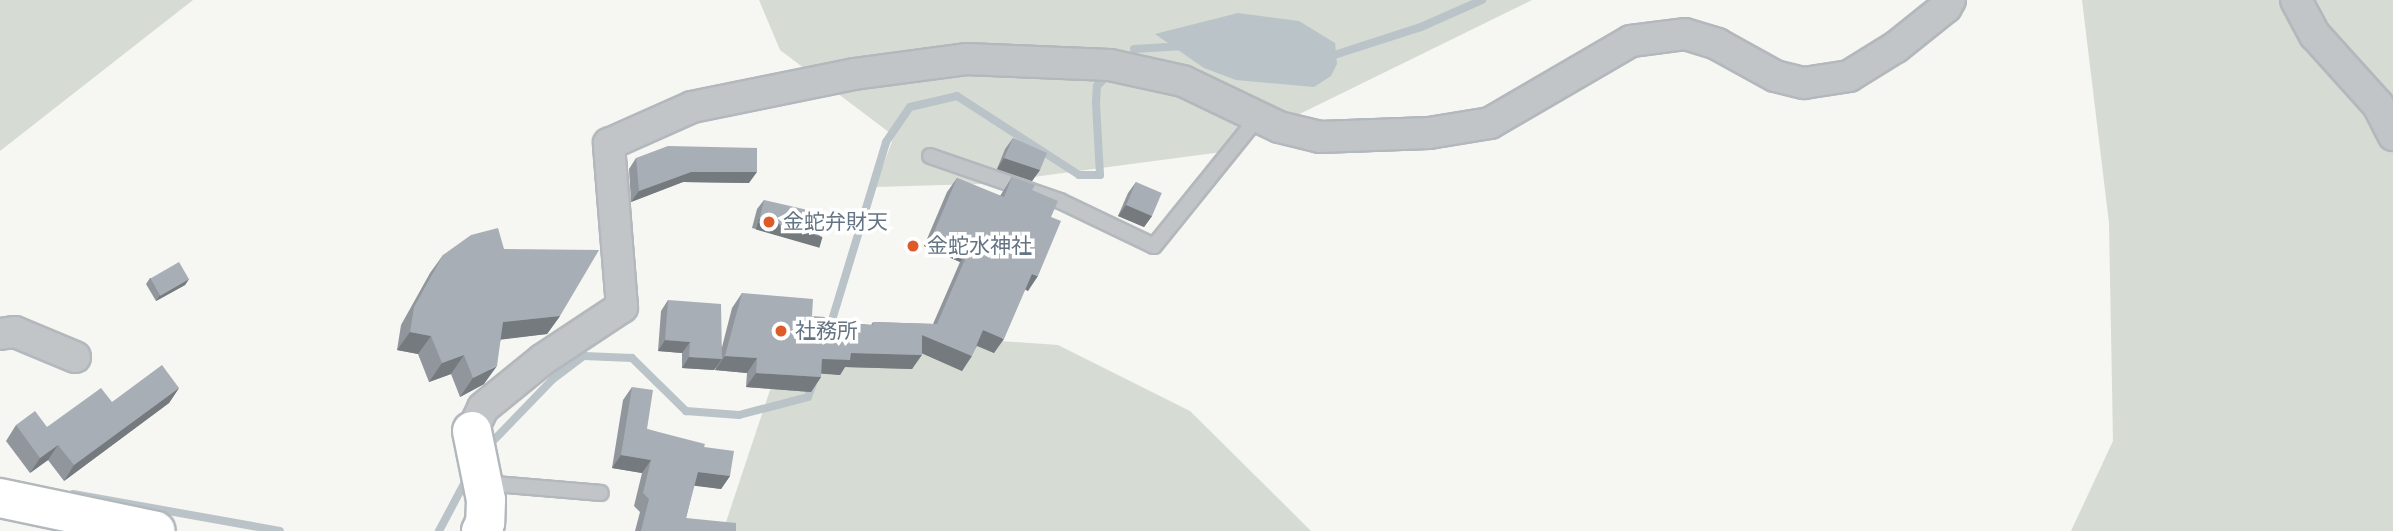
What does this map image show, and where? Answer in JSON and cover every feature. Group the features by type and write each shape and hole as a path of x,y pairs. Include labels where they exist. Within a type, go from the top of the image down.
{"street":[{"path":"481,531 485,523 482,482 472,431 483,408 542,360 622,307 609,144 692,107 853,74 965,59 1110,65 1183,81 1279,127 1320,137 1429,133 1490,123 1631,41 1685,34 1717,44 1775,76 1804,83 1849,76 1896,47 1946,7 1950,0"},
{"path":"2296,0 2315,34 2378,105 2393,135"},
{"path":"0,334 15,332 75,357"},
{"path":"0,498 156,531"}],"lane":[{"path":"930,156 1060,201 1154,246 1258,117"},
{"path":"482,482 601,493"}],"shaded area":[{"path":"0,0 193,0 0,151"},
{"path":"759,0 1532,0 1222,152 980,184 875,187 894,136 780,50"},
{"path":"2082,0 2393,0 2393,531 2071,531 2113,441 2109,223"},
{"path":"1238,13 1299,21 1335,43 1337,64 1331,76 1314,87 1236,80 1204,68 1155,34"},
{"path":"913,335 1058,345 1190,411 1311,531 723,531 777,369"}],"building":[{"path":"1013,138 1047,153 1040,170 1004,158"},
{"path":"668,146 757,148 757,172 691,172 639,191 636,158"},
{"path":"1012,177 1035,185 1032,190 1058,201 1051,217 1061,221 1038,276 1032,274 1004,339 983,330 972,356 922,335 922,355 851,353 850,360 822,359 821,377 756,373 757,358 725,356 742,293 813,299 812,316 825,317 825,321 873,325 873,322 937,324 970,248 934,232 957,178 1004,197"},
{"path":"1136,182 1162,193 1152,216 1126,205"},
{"path":"764,200 827,215 823,234 760,219"},
{"path":"498,228 504,249 599,250 560,316 503,322 497,366 473,378 464,355 442,363 431,336 410,332 414,307 443,255 471,235"},
{"path":"179,262 189,279 160,296 150,278"},
{"path":"668,300 721,304 722,359 689,357 690,342 665,340"},
{"path":"162,365 179,388 74,465 58,445 40,458 16,425 35,411 47,427 101,388 112,402"},
{"path":"632,387 653,390 647,429 705,444 704,447 734,451 730,476 698,472 686,518 736,523 736,531 641,531 649,499 643,493 651,460 621,455"}],"waterway":[{"path":"1328,57 1421,27 1482,0"},
{"path":"1134,49 1184,46"},
{"path":"829,330 886,142 910,107 957,96 1079,175 1100,175 1097,86 1109,74"},
{"path":"491,443 553,379 584,356 632,358 686,411 739,415 808,397 813,383"},
{"path":"439,531 464,484"},
{"path":"73,494 280,531"}],"place":[{"name":"金蛇弁財天","path":"769,222"},
{"name":"金蛇水神社","path":"913,246"},
{"name":"社務所","path":"781,331"}]}
